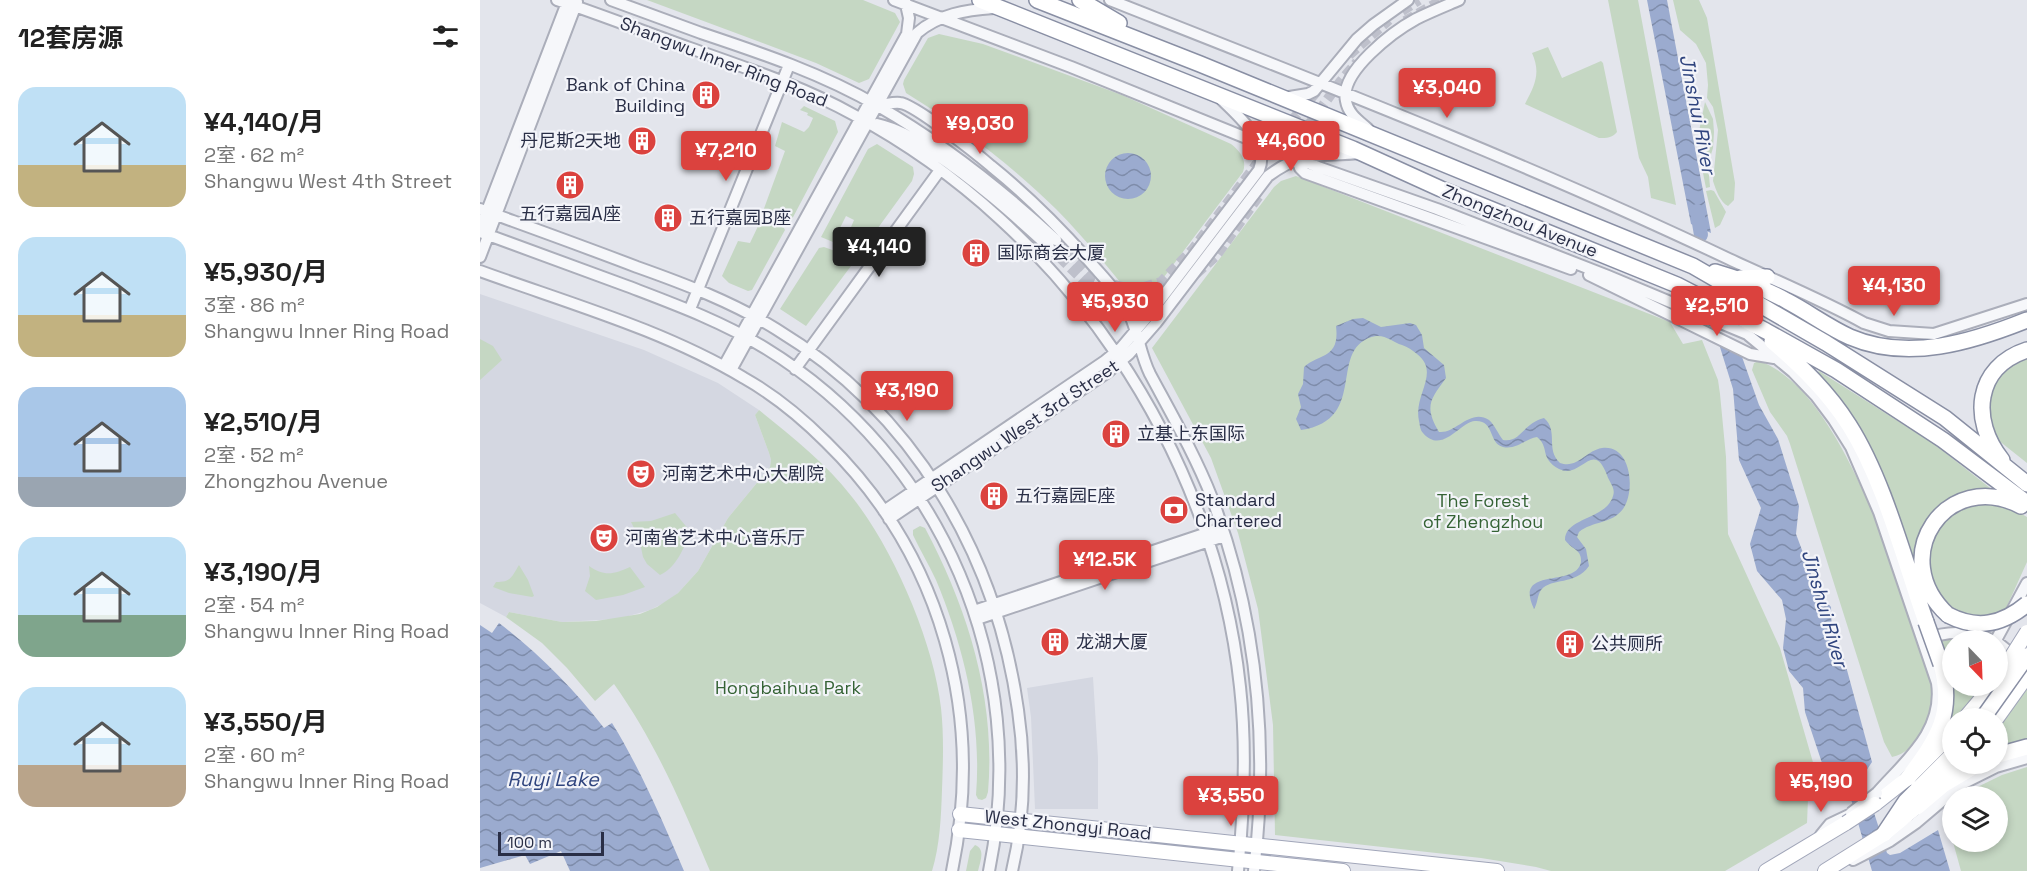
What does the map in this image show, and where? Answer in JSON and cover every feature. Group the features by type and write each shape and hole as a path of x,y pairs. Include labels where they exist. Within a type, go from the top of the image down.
{"highway":[{"name":"Zhongzhou Avenue","path":"980,0 1362,153 1441,189 1677,285 1704,298 1748,330 1836,370 1943,440 2027,503"},
{"name":"Zhongzhou Avenue","path":"1037,0 1693,266 1826,343 1945,418 2027,484"},
{"path":"1080,0 1174,54"},
{"path":"1693,266 1736,278 1784,299 1849,336 1865,342 1906,348 1932,348 1956,343 2027,320"},
{"path":"1736,278 1767,277"},
{"path":"1748,330 1806,371 1822,389 1856,436 1887,509 1941,664 1947,698 1942,726 1930,748 1908,778"},
{"path":"1989,333 2027,331"},
{"path":"2013,474 1995,451 1984,423 1981,406 1986,385 1992,373 2002,362 2027,350"},
{"path":"2027,509 2003,499 1979,496 1964,500 1938,516 1930,526 1924,539 1922,568 1929,592 1937,606 1959,621 1983,625 1997,622 2014,614 2027,604"},
{"path":"1980,708 2027,656"},
{"path":"2008,752 2027,747"},
{"path":"1887,838 1942,767"},
{"path":"1912,804 1960,774"}],"main road":[{"path":"2008,662 2027,632"},
{"path":"2004,708 2027,676"},
{"path":"1766,871 1816,841 1908,778 1942,744"},
{"path":"1912,804 1947,774"},
{"name":"West Zhongyi Road","path":"960,814 1497,871"},
{"name":"West Zhongyi Road","path":"959,830 1238,865 1343,871"},
{"path":"1826,871 1887,838"}],"street":[{"name":"Shangwu Inner Ring Road","path":"611,0 789,65 831,82 874,104 902,103 971,150 1004,177 1074,244 1125,304 1136,330 1143,360 1179,426 1211,498 1240,591 1257,686 1261,741 1261,798 1255,866"},
{"path":"894,0 905,2 1071,67 1297,159 1458,218 1700,314 1748,330 1816,396 1851,447 1879,512 1937,683 1937,709 1922,743 1876,799"},
{"path":"1110,0 1322,83 1630,212 1864,323 1889,331 1934,334 2027,304"},
{"path":"1281,98 1314,91 1357,39 1408,0"},
{"path":"1375,136 1351,113 1345,99 1345,93 1355,72 1384,41 1416,19 1459,0"},
{"name":"Shangwu Inner Ring Road","path":"569,2 782,81 823,98 864,120 940,170 999,218 1042,261 1086,311 1118,357 1164,433 1196,504 1224,595 1240,687 1244,742 1244,797 1238,865"},
{"path":"480,257 488,212 569,2"},
{"path":"874,104 907,34 909,18 905,2"},
{"path":"727,368 864,120 917,33 942,18 960,12 998,7"},
{"path":"690,309 789,65"},
{"path":"1214,93 1242,120 1258,143"},
{"path":"864,120 896,128 974,181 1052,243 1020,206 981,173 874,104"},
{"name":"Shangwu West 3rd Street","path":"1118,357 1136,330 1259,170 1263,160 1258,143"},
{"name":"Shangwu West 3rd Street","path":"886,515 1139,343 1268,176 1282,165 1311,155 1362,153"},
{"path":"1297,159 1300,168 1305,173 1591,276 1750,354 1776,358"},
{"path":"795,369 940,170"},
{"path":"488,212 698,289 777,329 844,380 906,442 958,519 984,575 996,608 1009,657 1022,735 1024,776 1019,836 1012,871"},
{"path":"483,232 690,309 745,337 795,369 830,397 872,436 889,456 943,537 964,583 988,661 997,713 1000,760 995,834 989,871"},
{"path":"480,271 667,338 727,368 775,399 819,435 861,479 907,547 921,575 947,646 958,697 964,761 959,830 952,871"},
{"path":"975,615 1223,532"},
{"path":"2002,630 2027,583"},
{"path":"1923,640 1942,634"},
{"path":"2008,652 2027,667"},
{"path":"1887,838 1916,823 1962,784 1996,767 2027,758"}],"shaded area":[{"path":"480,294 644,350 718,383 759,410 755,415 769,453 770,467 728,518 698,571 678,593 666,602 650,610 618,619 562,622 509,612 506,617 480,603"},
{"path":"1093,677 1098,758 1098,809 1035,809 1031,717 1027,688"}],"green space":[{"path":"647,0 863,0 895,13 900,22 869,79 859,83 816,63"},
{"path":"1608,0 1638,0 1676,205 1651,198 1648,177 1639,158"},
{"path":"1673,0 1699,0 1707,18 1735,183 1734,200 1728,206 1721,199 1713,181 1718,130 1713,107 1707,98 1706,63 1696,44 1680,30"},
{"path":"939,34 983,44 1122,95 1231,144 1240,153 1244,160 1243,172 1146,301 1138,303 1067,220 1021,177 946,119 906,93 904,80 928,38"},
{"path":"1548,47 1562,78 1601,61 1603,63 1617,132 1607,138 1599,138 1525,104 1536,79 1535,60 1532,53"},
{"path":"1705,102 1713,119 1714,132 1713,148 1708,164 1710,187 1706,188 1701,163 1704,162 1699,131"},
{"path":"804,106 835,121 838,132 791,221 787,224 762,214 785,151 775,146 782,122 804,132 813,118 800,110"},
{"path":"877,144 913,167 912,181 862,250 844,244 854,220 846,216 833,242 821,237 868,149"},
{"name":"The Forest of Zhengzhou","path":"1296,176 1670,322 1683,344 1702,340 1718,380 1720,394 1726,457 1728,534 1780,648 1823,797 1808,799 1807,823 1725,871 1551,871 1481,858 1275,835 1273,725 1258,609 1238,533 1211,458 1152,348 1274,187 1281,181"},
{"path":"1706,191 1714,191 1726,212 1720,225 1715,228"},
{"path":"761,220 785,230 752,290 748,291 729,283 722,276 738,241 750,243"},
{"path":"824,247 852,257 854,262 806,326 780,309 819,248"},
{"path":"480,339 493,346 502,360 480,380"},
{"path":"2027,355 2027,463 1998,440 1988,421 1990,386 2016,359"},
{"path":"1759,361 1791,380 1820,414 1846,457 1870,506 1890,558 1934,691 1931,710 1922,731 1909,748 1901,754 1892,757 1884,742 1790,444 1770,412 1752,370 1754,363"},
{"path":"1819,371 1934,444 1994,491 1943,504 1930,518 1922,533 1914,568 1817,373"},
{"name":"Hongbaihua Park","path":"759,410 820,462 852,497 882,542 921,626 937,682 943,728 941,821 932,871 710,871 655,752 614,684 595,701 542,643 506,617 509,612 562,622 596,621 640,614 657,607 678,593 698,571 728,518 770,467 769,453 755,415"},
{"path":"1985,502 2027,517 2027,562 2003,615 1975,620 1949,608 1935,593 1927,557 1939,524 1959,508"},
{"path":"675,513 690,531 683,550 675,562 660,575 647,564 643,557 639,538 631,522 651,521"},
{"path":"920,526 925,528 954,590 976,656 988,723 988,792 986,798 982,800 976,795 976,740 963,658 936,580 913,535 913,530"},
{"path":"519,565 528,580 534,596 532,597 509,593 493,587 496,582 511,578"},
{"path":"589,566 605,573 630,567 645,587 623,595 596,600 585,591 590,576"},
{"path":"2008,660 2027,677 2027,742 2008,747 2008,708 1952,708 1952,696 2008,696"},
{"path":"2027,767 2027,871 1961,871 1956,852 2008,852 2008,786 1979,786"},
{"path":"975,845 981,853 978,871 966,871 970,851"}],"water":[{"path":"1647,0 1667,0 1711,233 1691,224"},
{"path":"1128,153 1144,160 1151,176 1144,192 1128,199 1112,192 1105,176 1112,160"},
{"path":"1363,318 1381,327 1410,323 1416,325 1422,335 1424,348 1444,365 1446,378 1436,392 1430,409 1439,432 1445,432 1469,419 1482,417 1491,422 1503,440 1509,440 1514,439 1531,424 1544,418 1551,429 1553,452 1560,463 1572,464 1602,448 1612,449 1619,453 1625,461 1630,480 1627,501 1623,509 1613,517 1584,528 1577,537 1586,549 1589,566 1571,579 1546,586 1541,590 1534,609 1530,595 1532,587 1538,582 1569,575 1577,570 1581,562 1579,553 1565,540 1567,532 1578,522 1603,510 1613,496 1613,488 1602,465 1597,460 1591,460 1567,471 1559,469 1549,461 1537,437 1516,446 1503,447 1495,441 1486,424 1475,421 1444,439 1437,441 1430,439 1421,430 1418,411 1427,376 1424,361 1408,348 1380,336 1361,342 1353,354 1342,398 1335,412 1322,424 1301,430 1296,419 1301,407 1298,394 1303,384 1304,367 1332,350 1335,344 1336,326 1353,319"},
{"path":"1719,344 1741,354 1759,405 1778,439 1799,506 1796,534 1818,593 1831,607 1832,642 1844,659 1872,762 1866,771 1865,785 1887,853 1890,855 1900,853 1938,830 1942,852 1944,852 1950,871 1872,871 1852,802 1845,792 1829,784 1805,712 1803,688 1789,671 1783,648 1786,619 1782,600 1757,571 1750,544 1761,508 1739,460 1733,389"},
{"name":"Ruyi Lake","path":"499,623 555,672 604,728 612,723 642,777 684,871 570,871 561,851 530,864 525,855 480,868 480,625 492,633"}],"waterway":[{"name":"Jinshui River","path":"1697,211 1701,235"}],"tunnel":[{"path":"1402,11 1419,0"},
{"path":"1405,21 1442,0"},
{"path":"1349,55 1389,20"},
{"path":"1283,160 1357,62"},
{"path":"1056,240 1095,278 1104,282 1134,290 1161,282 1193,249 1270,146 1319,89"},
{"path":"1196,274 1216,256 1261,193"},
{"path":"1049,247 1089,286 1101,292 1134,300 1170,290"}],"place":[{"name":"Bank of China Building","path":"706,95"},
{"name":"丹尼斯2天地","path":"642,141"},
{"name":"五行嘉园A座","path":"570,185"},
{"name":"五行嘉园B座","path":"668,218"},
{"name":"国际商会大厦","path":"976,253"},
{"name":"立基上东国际","path":"1116,434"},
{"name":"河南艺术中心大剧院","path":"641,474"},
{"name":"五行嘉园E座","path":"994,496"},
{"name":"Standard Chartered","path":"1174,510"},
{"name":"河南省艺术中心音乐厅","path":"604,538"},
{"name":"龙湖大厦","path":"1055,642"},
{"name":"公共厕所","path":"1570,644"}]}
